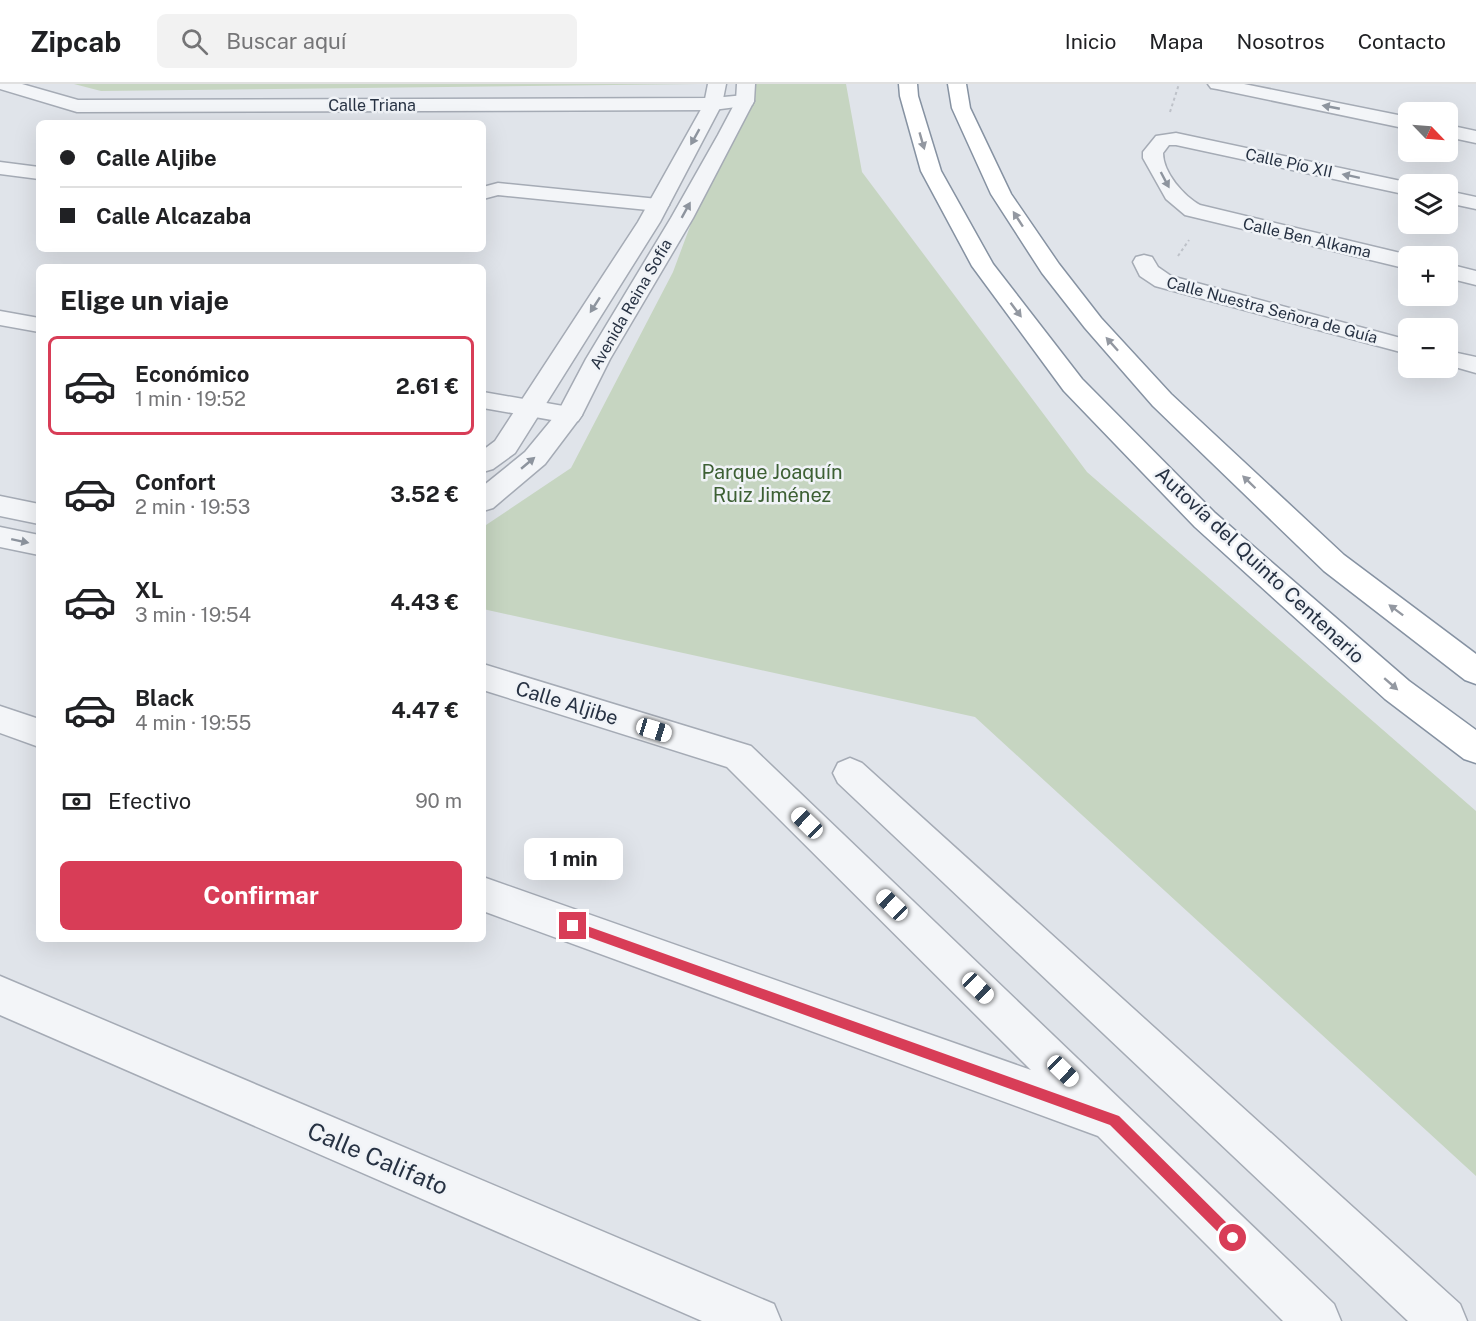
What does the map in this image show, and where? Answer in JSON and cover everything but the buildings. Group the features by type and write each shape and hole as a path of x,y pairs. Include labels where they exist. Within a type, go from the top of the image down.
{"highway":[{"name":"Autovía del Quinto Centenario","path":"908,84 909,96 931,171 983,266 1073,385 1205,520 1397,690 1476,749"},
{"path":"957,84 961,108 1001,194 1050,268 1093,323 1162,400 1334,563 1476,671"},
{"path":"973,134 979,94"}],"street":[{"name":"Calle Triana","path":"2,84 77,106 745,93"},
{"path":"1217,84 1398,121"},
{"name":"Avenida Reina Sofía","path":"486,499 535,458 569,415 598,359 682,218 745,93"},
{"name":"Avenida Reina Sofía","path":"486,461 506,447 657,205 715,94"},
{"path":"1458,133 1476,137"},
{"name":"Calle Pío XII","path":"1170,138 1398,187"},
{"name":"Calle Ben Alkama","path":"1170,138 1163,140 1155,147 1153,158 1175,198 1184,205 1205,214 1398,260"},
{"path":"0,168 36,173"},
{"path":"486,192 498,189 657,205"},
{"path":"1458,199 1476,203"},
{"name":"Calle Nuestra Señora de Guía","path":"1144,262 1148,271 1163,281 1398,344"},
{"path":"1458,274 1476,278"},
{"path":"0,318 36,324"},
{"path":"1458,360 1476,365"},
{"path":"486,401 569,415"},
{"path":"0,506 36,513"},
{"path":"0,537 36,544"},
{"name":"Calle Aljibe","path":"486,678 739,756 1114,1120 1317,1321"},
{"path":"0,719 36,732"},
{"path":"850,773 1443,1321"},
{"path":"486,895 1114,1120"},
{"name":"Calle Califato","path":"0,995 757,1321"}],"path":[{"path":"1169,115 1179,84"},
{"path":"1179,256 1191,236"}],"green space":[{"path":"74,84 698,84 101,91"},
{"name":"Parque Joaquín Ruiz Jiménez","path":"743,84 846,84 862,172 1087,472 1476,811 1476,1176 975,717 486,610 486,525 571,468 673,272"}],"route":[{"path":"573,926 1114,1120 1233,1238"}]}
